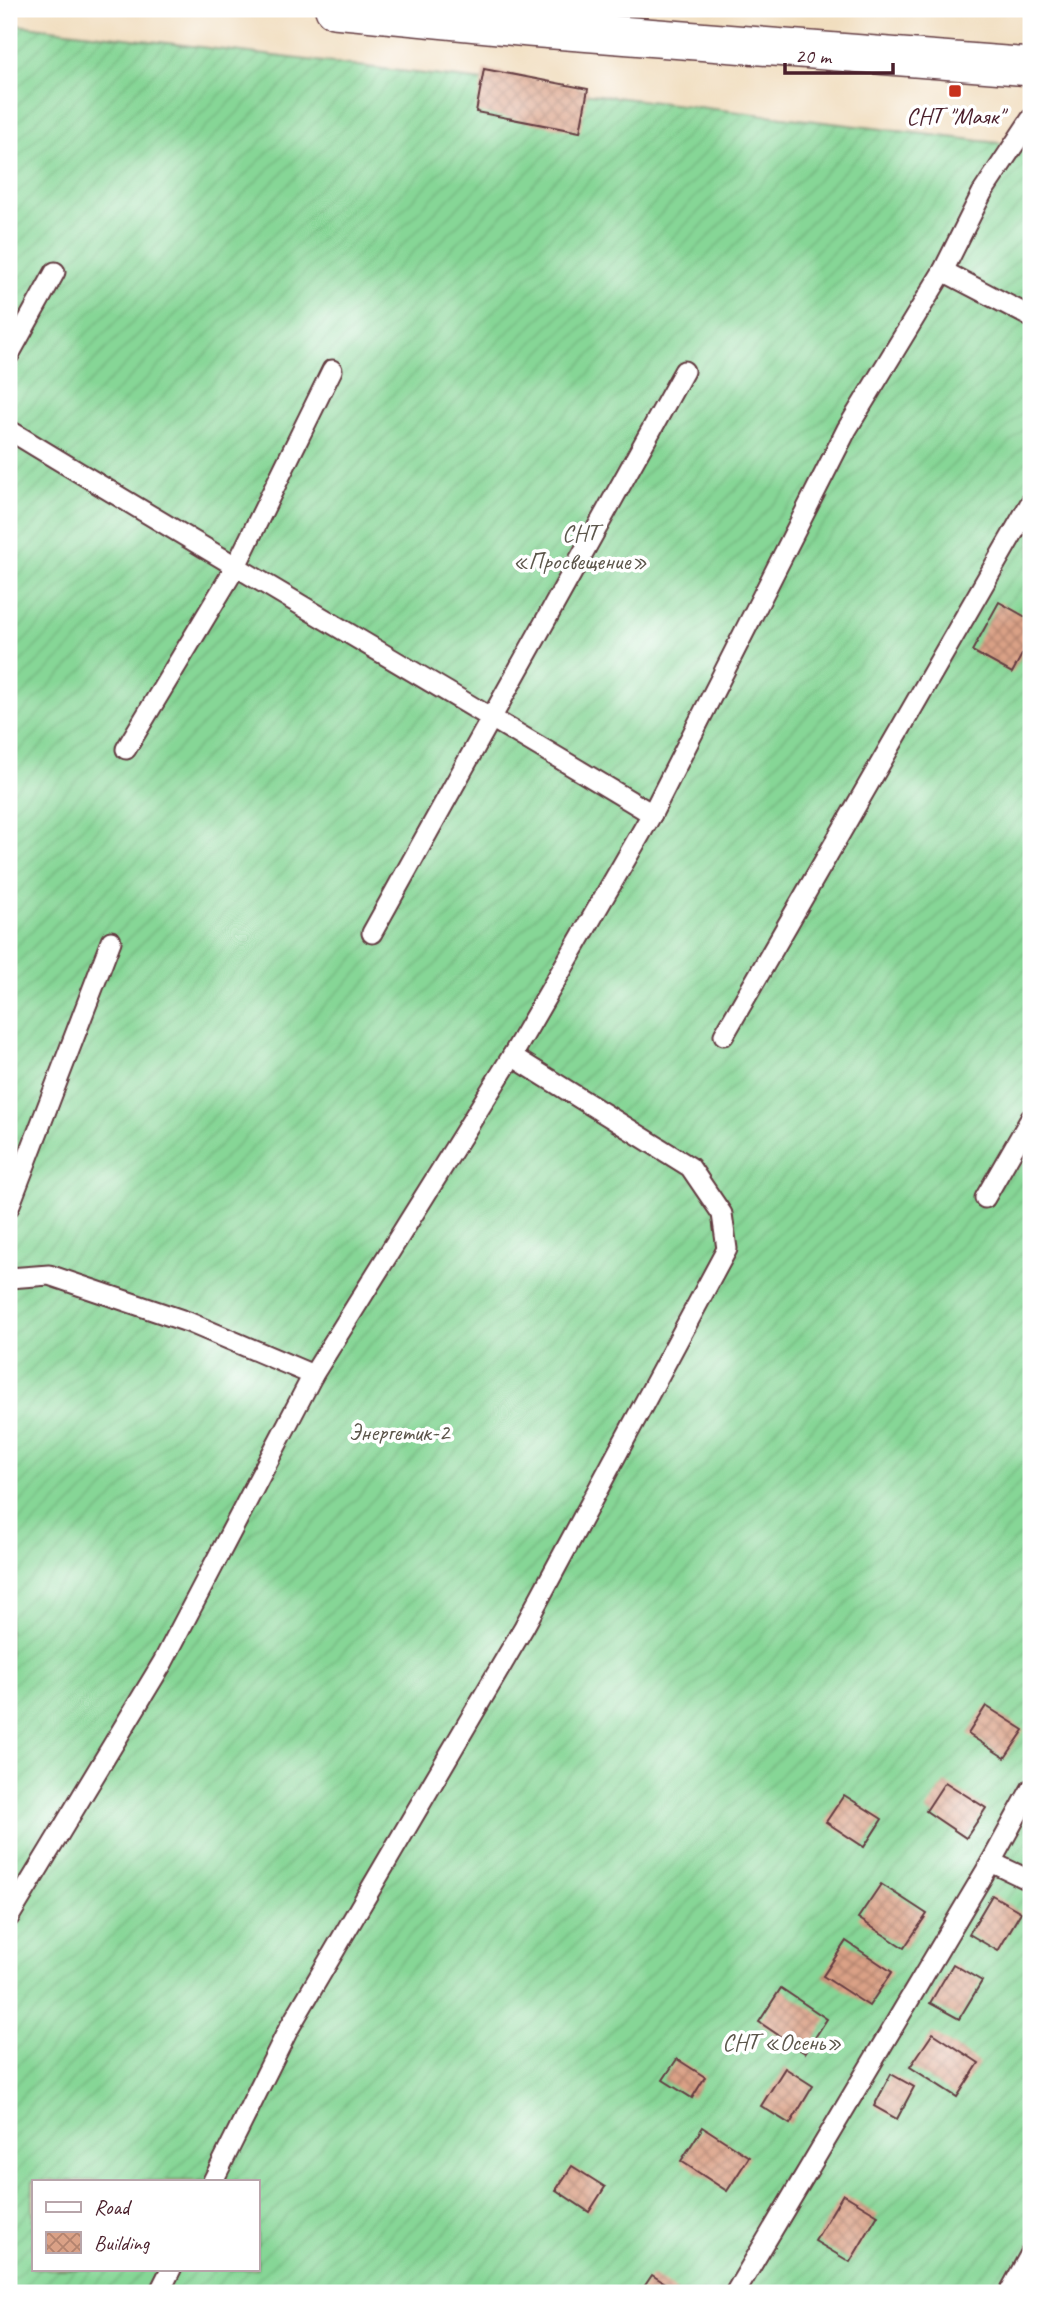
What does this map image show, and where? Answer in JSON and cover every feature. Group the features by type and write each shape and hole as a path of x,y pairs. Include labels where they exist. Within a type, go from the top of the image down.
{"street":[{"path":"334,9 524,18 1031,67"}],"lane":[{"path":"9,1917 163,1662 313,1375 512,1056 652,814 847,429 943,271 982,193 1031,119"},
{"path":"943,271 1031,317"},
{"path":"9,355 55,272"},
{"path":"126,749 235,568 332,370"},
{"path":"372,933 684,371"},
{"path":"9,430 235,568 492,717 652,814"},
{"path":"724,1035 1031,502"},
{"path":"9,1207 111,941"},
{"path":"214,2180 288,2030 524,1627 727,1249 722,1214 690,1167 512,1056"},
{"path":"985,1198 1031,1118"},
{"path":"9,1278 49,1275 188,1322 313,1375"},
{"path":"735,2293 991,1862 1031,1788"},
{"path":"991,1862 1031,1881"},
{"path":"1009,2293 1031,2253"},
{"path":"159,2293 170,2270"}],"green space":[{"path":"9,24 1031,147 1031,2293 9,2293"}],"building":[{"path":"484,69 588,89 580,132 476,112"},
{"path":"999,602 1031,620 1031,638 1012,673 972,651"},
{"path":"986,1706 1024,1730 1005,1758 968,1734"},
{"path":"945,1782 986,1808 966,1838 926,1811"},
{"path":"844,1795 882,1819 864,1847 826,1822"},
{"path":"881,1884 927,1914 904,1948 858,1918"},
{"path":"992,1895 1021,1912 998,1951 969,1934"},
{"path":"846,1941 892,1972 869,2006 823,1976"},
{"path":"953,1964 982,1981 959,2019 930,2003"},
{"path":"781,1988 827,2019 805,2053 759,2022"},
{"path":"933,2033 979,2063 957,2097 910,2067"},
{"path":"677,2059 705,2077 692,2098 663,2080"},
{"path":"785,2068 813,2086 790,2124 761,2106"},
{"path":"891,2074 914,2087 897,2119 874,2106"},
{"path":"703,2127 749,2157 727,2191 681,2161"},
{"path":"572,2166 605,2187 589,2212 556,2190"},
{"path":"843,2194 878,2215 850,2262 815,2241"},
{"path":"652,2275 677,2291 676,2293 640,2293"}],"place":[{"name":"СНТ \"Маяк\"","path":"955,91"}],"park label":[{"name":"СНТ «Просвещение»","path":"580,547"},
{"name":"Энергетик-2","path":"399,1432"},
{"name":"СНТ «Осень»","path":"782,2042"}]}
